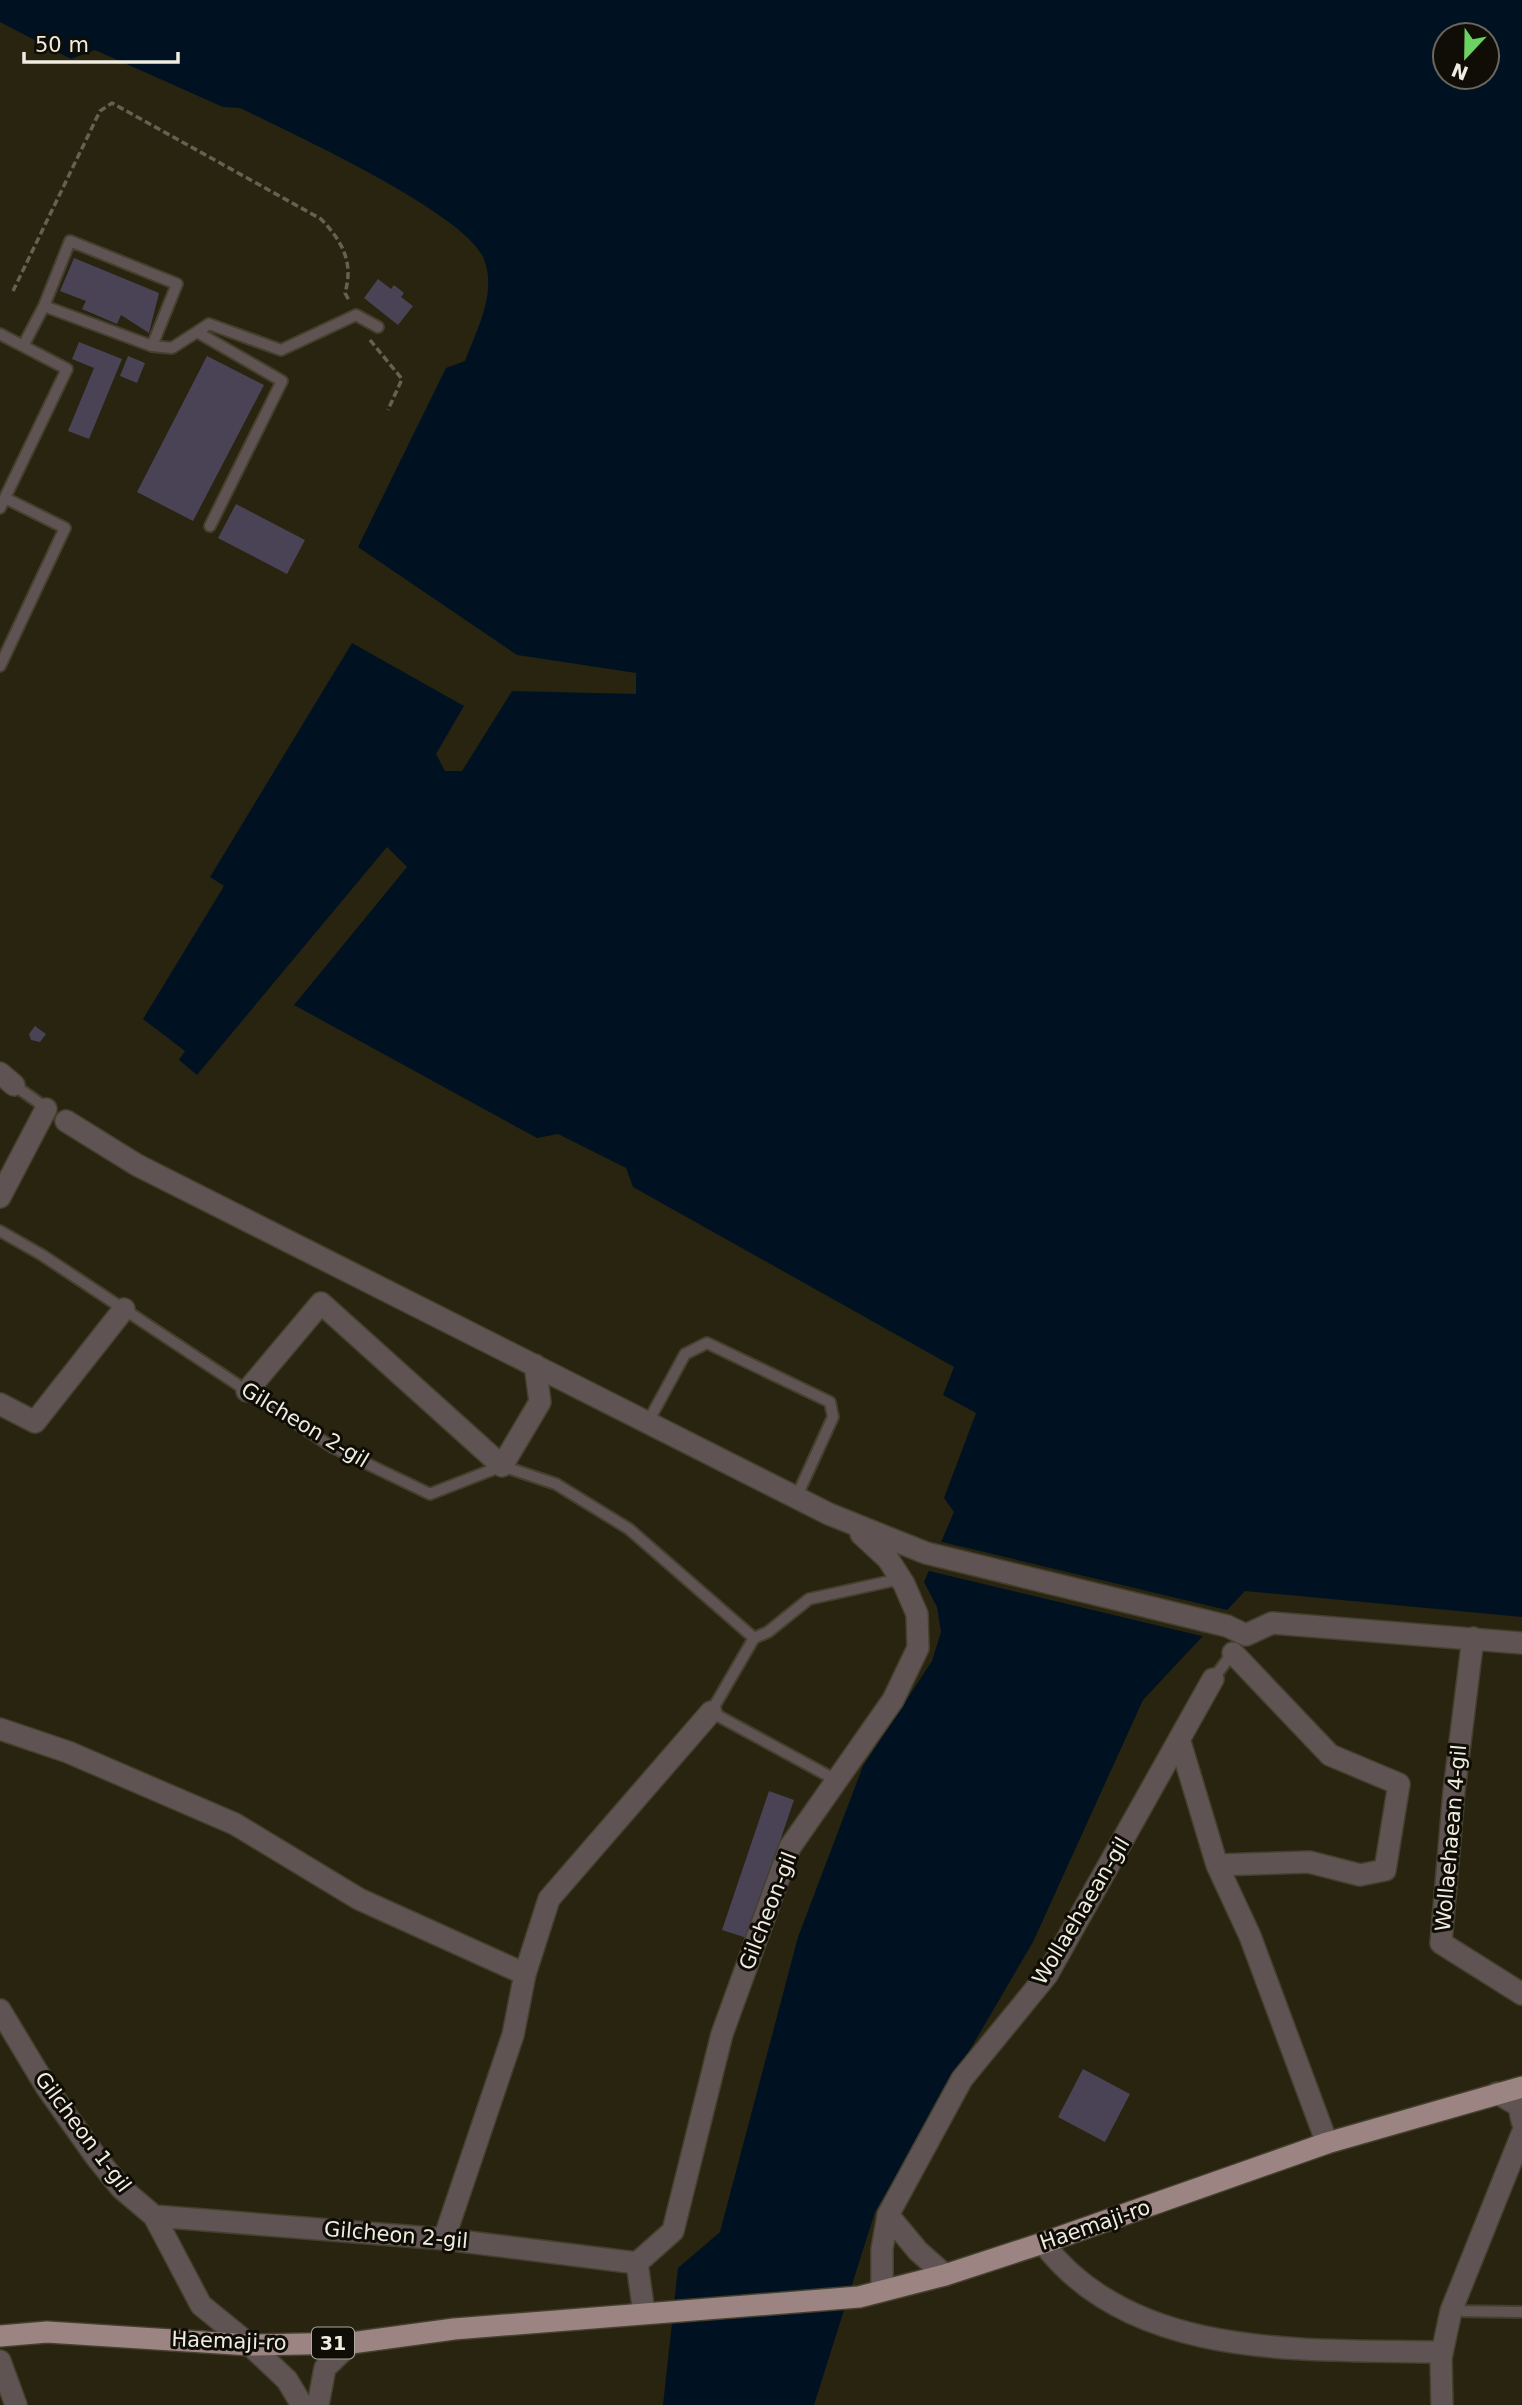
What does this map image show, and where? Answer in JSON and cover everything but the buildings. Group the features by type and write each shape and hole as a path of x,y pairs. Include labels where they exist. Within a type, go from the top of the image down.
{"main road":[{"name":"Haemaji-ro","path":"0,2336 47,2332 250,2345 351,2343 454,2329 859,2297 945,2275 1043,2243 1327,2143 1522,2087"}],"street":[{"path":"0,1197 47,1109"},
{"path":"66,1121 136,1165 796,1498 926,1553 1237,1630 1272,1623 1522,1643"},
{"path":"247,1391 321,1303 502,1466 540,1402 535,1365"},
{"path":"0,1404 35,1422 124,1309"},
{"name":"Gilcheon-gil","path":"637,2263 673,2231 722,2034 790,1847 893,1700 918,1648 916,1614 888,1559 862,1534 829,1514"},
{"name":"Wollaehaean 4-gil","path":"1474,1638 1454,1791 1441,1943 1522,1994"},
{"path":"1217,1865 1309,1862 1360,1875 1385,1870 1399,1784 1330,1755 1233,1653"},
{"name":"Wollaehaean-gil","path":"882,2291 882,2249 888,2215 962,2079 1046,1975 1180,1742 1213,1679"},
{"path":"444,2239 513,2035 525,1974 549,1899 711,1712"},
{"path":"0,1729 68,1752 235,1824 359,1899 525,1974"},
{"path":"1180,1742 1217,1865 1250,1936 1327,2143"},
{"name":"Gilcheon 1-gil","path":"0,2010 47,2088 96,2157 121,2188 154,2216 201,2305 287,2380 302,2405"},
{"path":"1497,2093 1519,2106 1522,2121"},
{"path":"1442,2405 1442,2352 1451,2311 1522,2134"},
{"path":"888,2215 918,2251 945,2275"},
{"name":"Gilcheon 2-gil","path":"154,2216 444,2239 637,2263"},
{"path":"1043,2243 1064,2271 1127,2311 1188,2333 1265,2348 1442,2352"},
{"path":"637,2263 644,2313"},
{"path":"318,2405 325,2368 351,2343"},
{"path":"0,2361 16,2405"}],"lane":[{"path":"23,346 44,306 70,241 177,284 152,346"},
{"path":"44,306 152,346 172,348 209,324 281,350 356,315 379,327"},
{"path":"197,332 282,381 209,526"},
{"path":"0,334 67,369 2,503 65,528 0,666"},
{"path":"7,1079 66,1121"},
{"name":"Gilcheon 2-gil","path":"0,1231 124,1309 332,1447 430,1494 502,1466"},
{"path":"648,1422 685,1354 707,1343 830,1402 833,1417 796,1498"},
{"path":"502,1466 556,1484 629,1529 754,1638"},
{"path":"836,1780 711,1712 754,1638 768,1632 809,1599 900,1579"},
{"path":"1213,1679 1233,1653 1237,1630"},
{"path":"1451,2311 1522,2312"}],"path":[{"path":"13,291 100,111 112,103 321,219 339,238 348,258 350,278 345,293 374,348 398,370 402,379 388,410"}],"water":[{"path":"0,0 1522,0 1522,1617 1245,1591 1143,1700 1033,1942 875,2212 814,2405 663,2405 678,2268 720,2232 798,1937 863,1766 932,1661 941,1632 937,1607 924,1582 954,1512 944,1498 976,1413 943,1395 954,1367 633,1187 626,1168 558,1134 537,1138 294,1005 407,867 387,847 197,1075 179,1060 185,1051 143,1019 224,886 210,877 352,643 464,706 436,754 445,771 462,771 512,691 636,694 636,673 517,655 358,547 446,368 465,361 480,324 487,298 487,272 484,259 470,240 445,219 374,175 240,108 223,107 95,50 71,59 0,22"}],"pier":[{"path":"938,1541 1231,1611 1206,1637 925,1570"}]}
